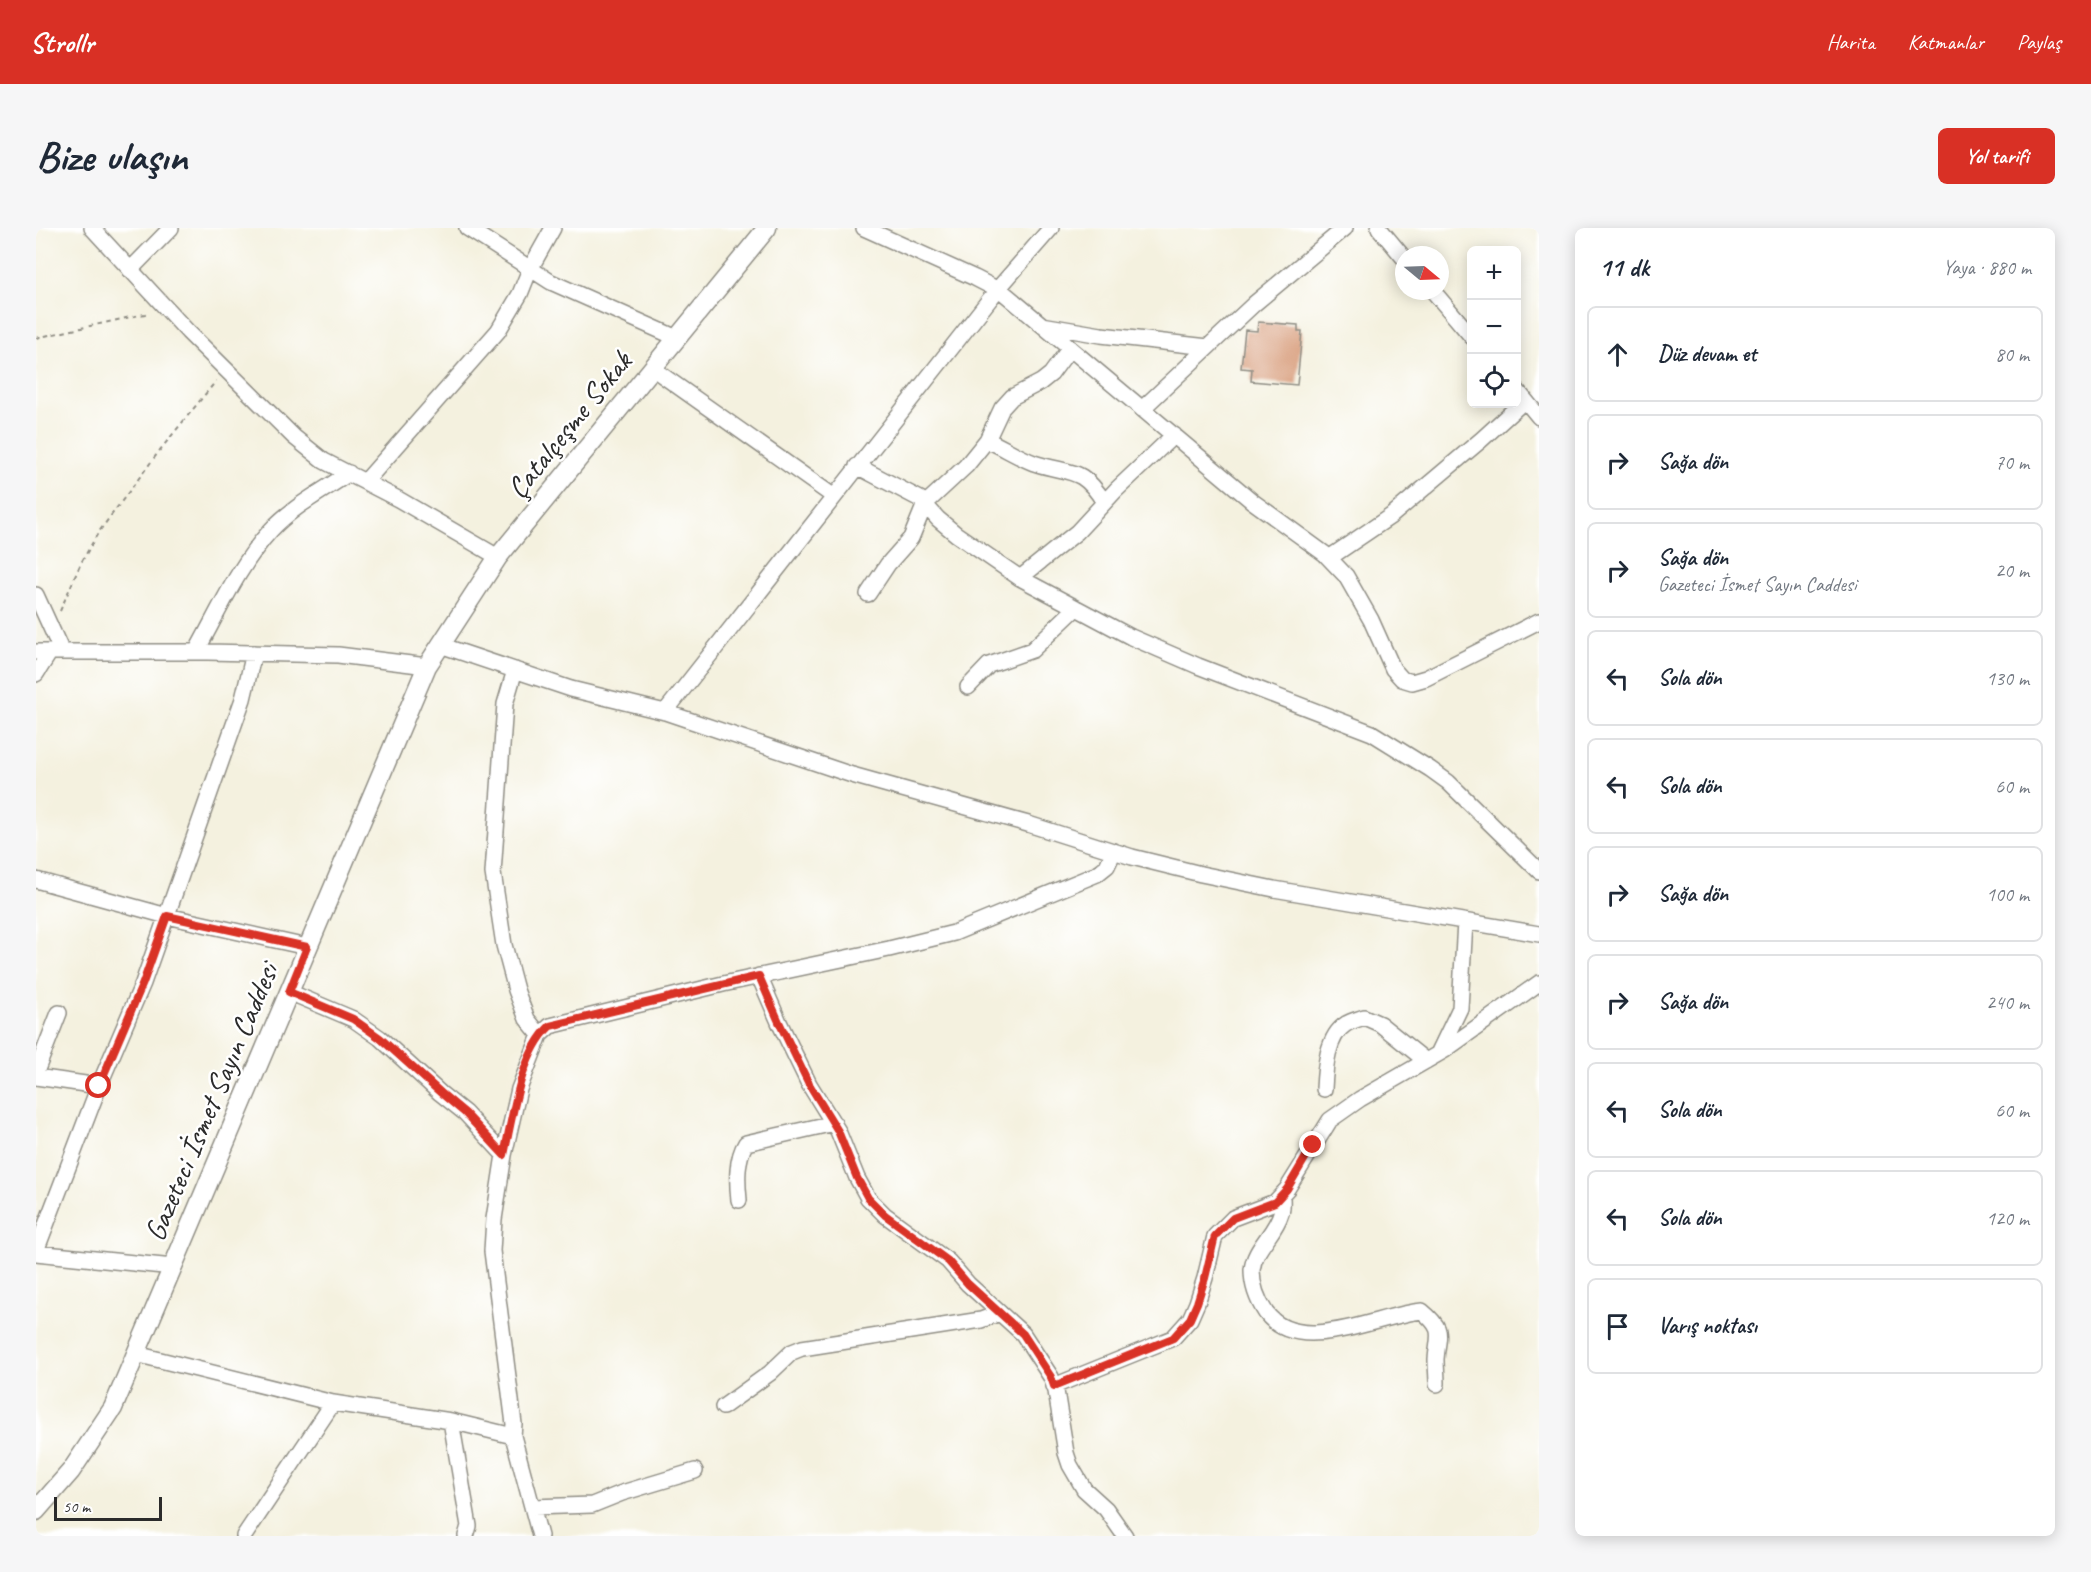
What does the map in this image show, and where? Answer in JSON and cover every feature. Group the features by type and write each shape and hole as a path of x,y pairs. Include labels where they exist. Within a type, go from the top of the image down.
{"street":[{"path":"92,228 166,309 294,437 324,460 398,499 498,557"},
{"path":"130,270 171,228"},
{"path":"467,228 551,282 677,338"},
{"path":"365,482 498,331 520,294 530,269 553,228"},
{"name":"Çatalçeşme Sokak","path":"427,666 498,557 767,228"},
{"path":"864,228 997,290 1070,348 1251,501 1329,558 1346,576 1393,669 1402,679 1412,682 1426,678 1539,621"},
{"path":"664,712 997,290 1051,228"},
{"path":"1142,409 1254,304 1345,228"},
{"path":"1379,228 1395,247"},
{"path":"1440,300 1467,331"},
{"path":"1042,325 1101,335 1208,346"},
{"path":"868,594 888,564 911,538 925,504 966,466 987,440 1002,408 1012,397 1041,382 1051,374 1070,348"},
{"path":"652,368 833,496"},
{"path":"1521,394 1539,417"},
{"path":"1329,558 1391,516 1481,440 1509,408"},
{"path":"1020,578 1077,532 1104,502 1174,435"},
{"path":"987,440 1034,463 1074,472 1093,484 1104,502"},
{"path":"857,466 896,485 925,504 956,534 1020,578 1131,637 1198,666 1372,733 1430,769 1448,783 1539,871"},
{"path":"196,652 259,545 285,517 348,473"},
{"path":"36,595 50,625 49,652 36,674"},
{"path":"968,687 989,665 1032,650 1076,608"},
{"path":"440,645 572,689 664,712 852,775 1201,874 1274,889 1539,934"},
{"path":"49,652 338,655 427,666"},
{"path":"173,1267 36,1252 99,1086 143,983 243,699 255,653"},
{"name":"Gazeteci İsmet Sayın Caddesi","path":"36,1511 71,1471 113,1408 427,666"},
{"path":"514,670 505,704 493,873 504,945 516,990 527,1019 540,1035"},
{"path":"540,1536 513,1436 514,1424 492,1251 494,1220 504,1155 519,1089 540,1035 550,1026 759,976 954,933 1097,874 1107,866 1114,851"},
{"path":"36,880 167,916 307,947"},
{"path":"1432,1058 1460,1008 1465,922"},
{"path":"759,976 809,1084 834,1123 868,1198 885,1215 948,1261 968,1284 1023,1334 1051,1377 1070,1465 1084,1489 1106,1509 1125,1536"},
{"path":"1054,1386 1173,1338 1190,1319 1197,1303 1215,1236 1233,1218 1275,1202 1282,1195 1330,1120 1360,1099 1432,1058 1539,983"},
{"path":"289,992 353,1019 380,1038 465,1113 504,1155"},
{"path":"36,1072 59,1013"},
{"path":"1324,1089 1325,1069 1331,1043 1345,1024 1364,1017 1380,1024 1432,1058"},
{"path":"36,1077 99,1086"},
{"path":"739,1200 737,1184 741,1152 746,1143 834,1123"},
{"path":"1282,1195 1281,1213 1258,1251 1252,1269 1255,1290 1262,1307 1272,1320 1287,1330 1304,1334 1346,1329 1402,1313 1422,1311 1434,1321 1438,1329 1437,1384"},
{"path":"723,1407 770,1373 792,1352 802,1348 981,1320 1000,1312"},
{"path":"136,1354 333,1403 451,1421 513,1436"},
{"path":"244,1536 333,1403"},
{"path":"451,1421 469,1526 466,1536"},
{"path":"532,1507 592,1505 622,1493 694,1471"}],"path":[{"path":"36,338 166,309"},
{"path":"50,625 63,608 81,563 98,533 225,369"}],"building":[{"path":"1258,322 1298,325 1298,331 1302,331 1297,385 1251,381 1252,369 1241,368 1245,330 1257,331"}],"route":[{"path":"99,1086 143,983 167,916 307,947 289,992 353,1019 380,1038 465,1113 504,1155 519,1089 530,1058 540,1035 550,1026 759,976 809,1084 838,1131 857,1178 868,1198 885,1215 948,1261 968,1284 1023,1334 1051,1377 1054,1386 1173,1338 1190,1319 1197,1303 1215,1236 1233,1218 1275,1202 1294,1179 1313,1145"}]}
